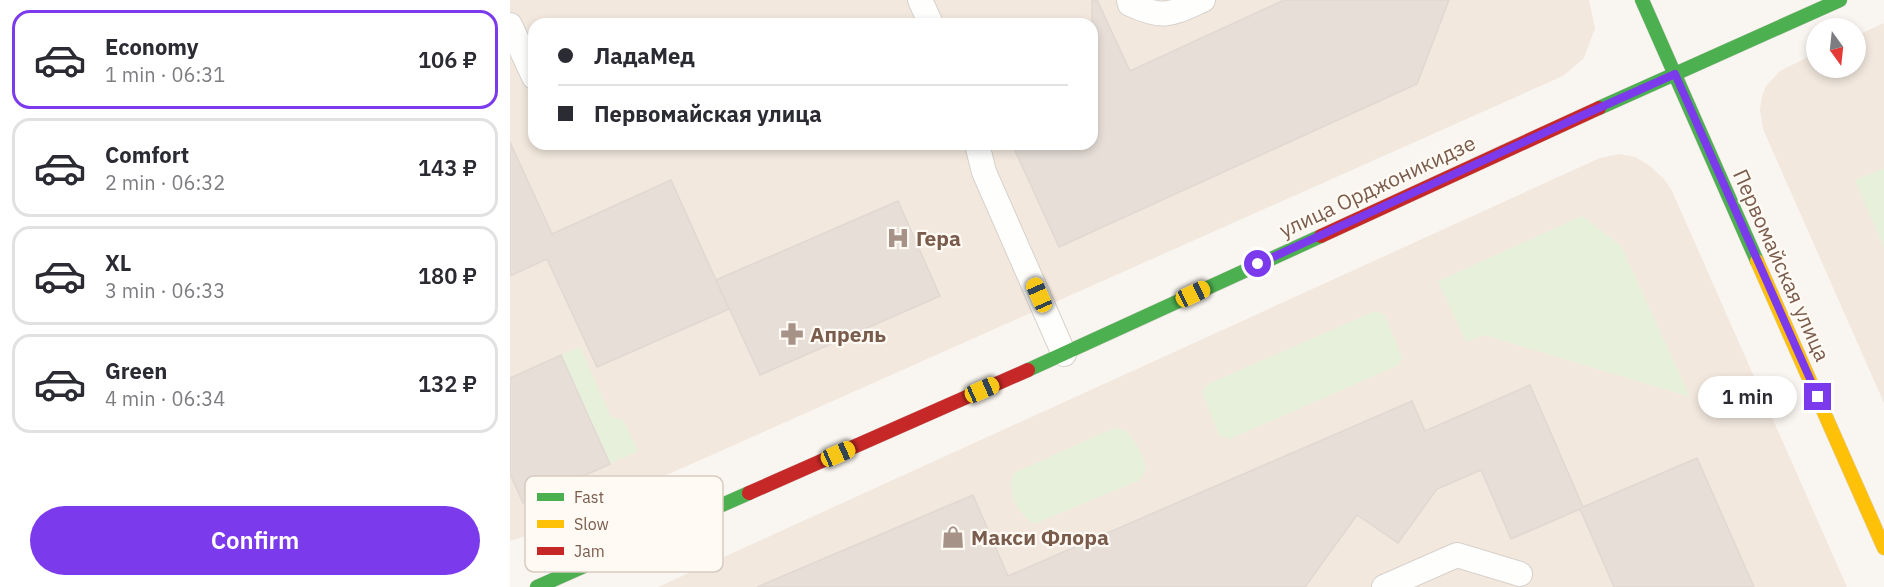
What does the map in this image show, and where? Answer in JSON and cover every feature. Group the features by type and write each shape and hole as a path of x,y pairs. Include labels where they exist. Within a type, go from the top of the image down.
{"main road":[{"name":"Первомайская улица","path":"1642,0 1884,548"},
{"name":"улица Орджоникидзе","path":"723,505 1064,354 1581,116 1840,0"},
{"name":"улица Орджоникидзе","path":"537,587 571,572"}],"lane":[{"path":"920,0 928,18"},
{"path":"1129,0 1130,4 1157,14 1172,14 1203,0"},
{"path":"510,25 528,64"},
{"path":"978,150 984,172 1064,354"},
{"path":"1384,587 1457,555 1520,574"}],"shaded area":[{"path":"510,0 1589,0 1595,28 1584,58 1563,76 664,476 525,476 525,536 510,541"},
{"path":"1884,23 1884,403 1763,129 1760,110 1766,86 1780,71 1806,58 1806,78 1866,78 1866,31"},
{"path":"1619,154 1635,157 1650,166 1664,179 1672,191 1847,587 658,587 691,572 723,572 723,557 1600,158"}],"green space":[{"path":"1884,168 1884,248 1855,180"},
{"path":"1582,216 1621,246 1690,397 1484,335 1466,342 1438,281"},
{"path":"1375,311 1384,314 1402,357 1399,365 1230,439 1219,435 1202,392 1208,384"},
{"path":"580,347 611,417 623,420 638,451 610,464 561,355"},
{"path":"1114,428 1125,430 1142,455 1145,471 1140,480 1034,524 1023,514 1012,495 1014,473"}],"building":[{"path":"1092,0 1097,0 1130,71 1284,0 1449,0 1417,84 1059,247 1015,150 1098,150 1098,18 1092,18"},
{"path":"510,142 552,234 671,180 729,309 597,367 547,259 510,276"},
{"path":"898,201 940,296 760,375 716,280"},
{"path":"561,355 610,464 583,476 525,476 525,502 523,503 510,474 510,378"},
{"path":"1530,385 1583,507 1697,458 1754,587 1614,587 1580,509 1511,539 1481,470 1437,489 1398,543 1357,515 1305,587 757,587 973,495 1008,576 1412,401 1425,431"}],"traffic: fast":[{"path":"1642,0 1757,261"},
{"path":"1599,108 1840,0"},
{"path":"1028,370 1321,236"},
{"path":"723,505 749,493"},
{"path":"537,587 571,572"}],"traffic: slow":[{"path":"1757,261 1884,548"}],"traffic: jam":[{"path":"1321,236 1599,108"},
{"path":"749,493 1028,370"}],"place":[{"name":"Гера","path":"898,238"},
{"name":"Апрель","path":"792,334"},
{"name":"Макси Флора","path":"953,537"}],"route":[{"path":"1258,264 1675,74 1818,397"}]}
